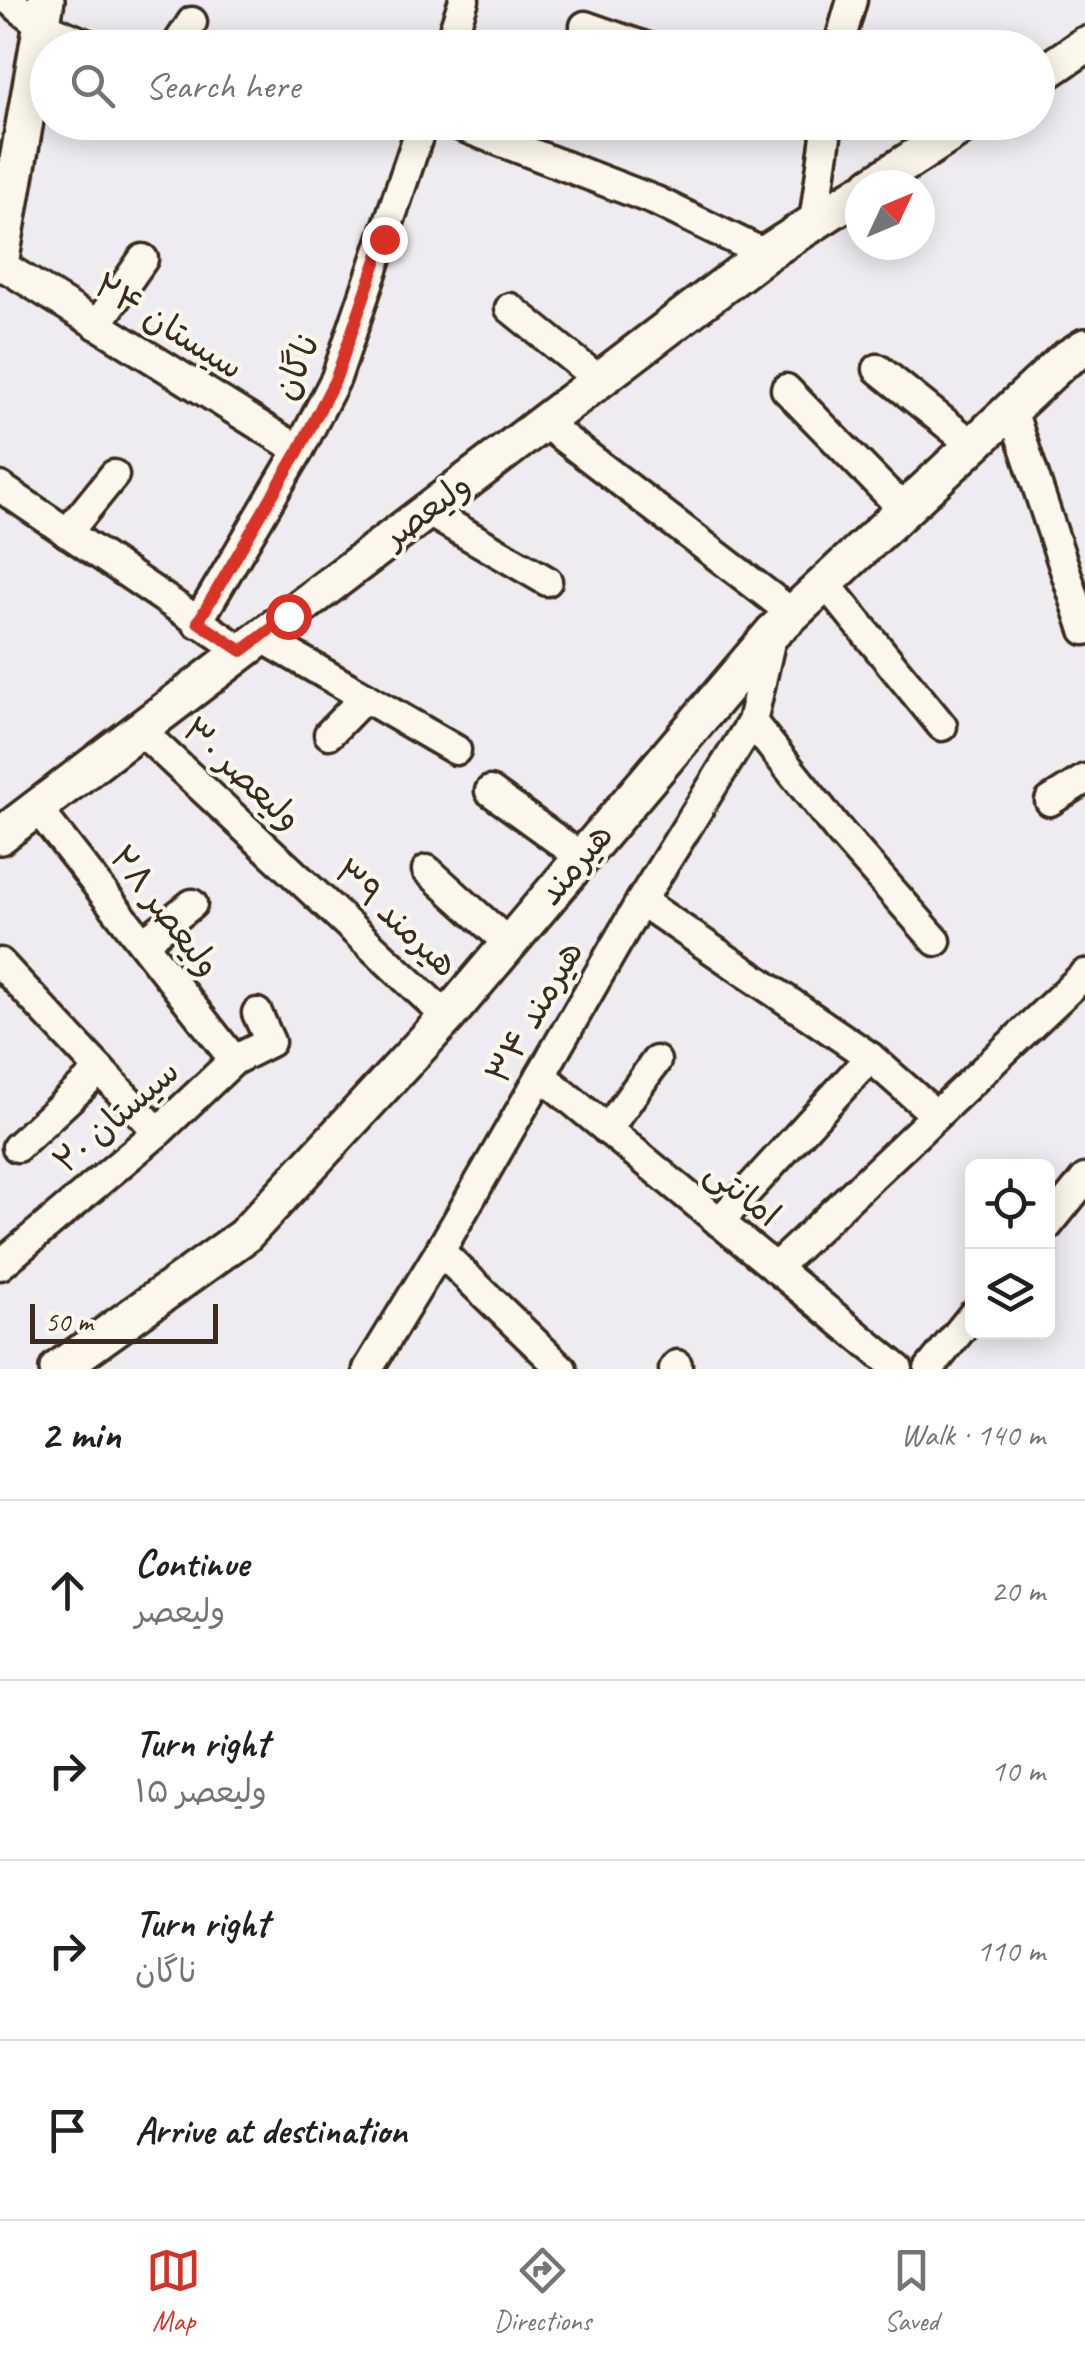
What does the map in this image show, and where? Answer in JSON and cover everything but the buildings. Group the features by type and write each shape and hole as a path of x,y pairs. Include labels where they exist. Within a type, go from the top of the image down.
{"street":[{"path":"9,0 44,12 69,30"},
{"path":"454,30 464,0"},
{"path":"843,30 852,0"},
{"path":"187,30 192,22"},
{"path":"585,26 596,30"},
{"path":"1055,65 1085,45"},
{"path":"0,264 30,92"},
{"name":"ناگان","path":"198,622 299,450 336,378 418,140"},
{"path":"497,140 656,201 765,254"},
{"path":"814,222 825,140"},
{"path":"895,170 941,140"},
{"name":"ولیعصر","path":"0,836 765,254 845,202"},
{"path":"97,325 143,259"},
{"name":"سیستان ۲۴","path":"0,264 299,450"},
{"path":"510,308 598,380"},
{"path":"1074,354 1085,322"},
{"name":"هیرمند","path":"58,1369 244,1236 447,1017 783,623 1074,354"},
{"path":"878,370 974,446"},
{"path":"786,389 905,511"},
{"path":"1012,410 1085,630"},
{"path":"543,422 668,518 783,623"},
{"path":"68,533 114,475"},
{"path":"0,487 198,622 365,697 456,750"},
{"path":"427,511 547,582"},
{"path":"826,584 942,726"},
{"name":"هیرمند ۳۴","path":"368,1369 440,1252 640,901 752,722 783,623"},
{"path":"329,734 365,697"},
{"path":"752,722 839,831 936,941"},
{"name":"ولیعصر ۳۰","path":"139,729 293,873"},
{"path":"1050,801 1085,779"},
{"path":"490,791 581,856"},
{"name":"ولیعصر ۲۸","path":"36,808 234,1060"},
{"path":"426,870 508,944"},
{"name":"هیرمند ۳۹","path":"293,873 447,1017"},
{"path":"640,901 870,1057 936,1116"},
{"path":"143,943 192,904"},
{"path":"0,963 158,1132"},
{"path":"776,1268 1085,974"},
{"name":"سیستان ۲۰","path":"0,1265 158,1132 234,1060 270,1042 257,1013"},
{"path":"719,1222 870,1057"},
{"path":"607,1130 656,1060"},
{"path":"17,1148 100,1070"},
{"name":"امانتی","path":"541,1075 898,1369"},
{"path":"1055,1216 1085,1180"},
{"path":"440,1252 562,1369"},
{"path":"929,1369 965,1325"}],"route":[{"path":"288,616 242,651 198,622 299,450 336,378 384,239"}]}
